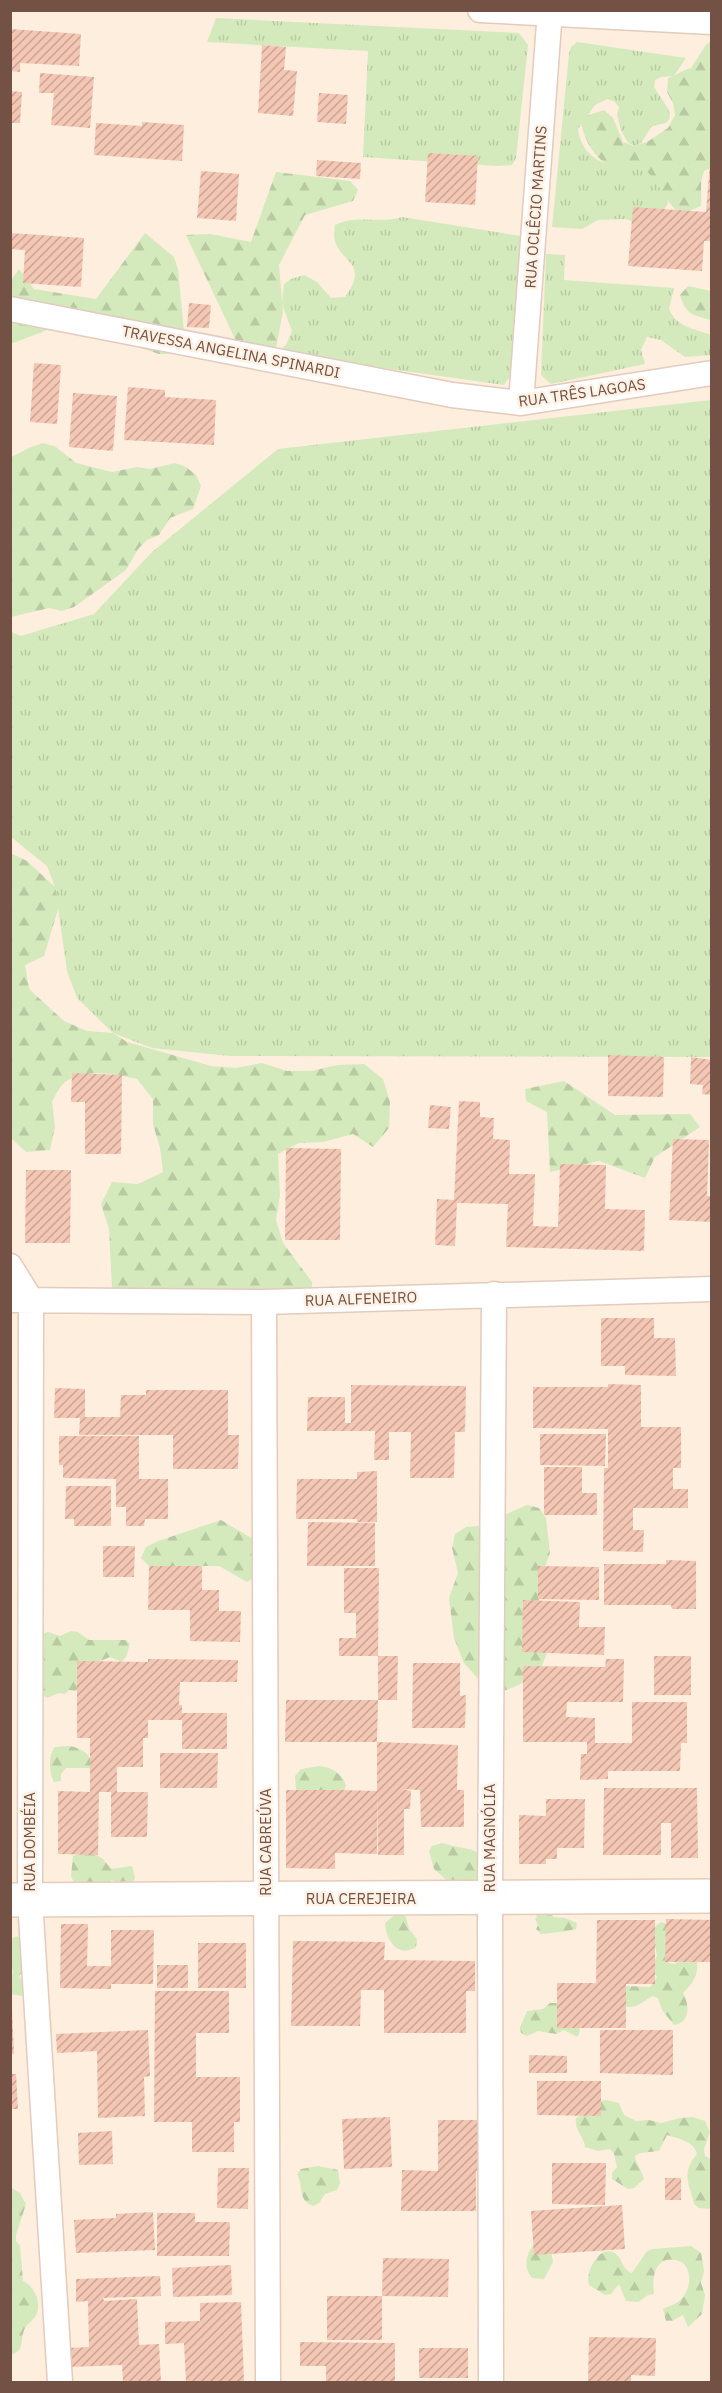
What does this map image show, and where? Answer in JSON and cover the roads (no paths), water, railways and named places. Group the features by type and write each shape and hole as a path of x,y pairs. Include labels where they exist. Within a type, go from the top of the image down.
{"street":[{"path":"480,10 711,22"},
{"name":"RUA OCLÊCIO MARTINS","path":"521,403 550,12"},
{"name":"TRAVESSA ANGELINA SPINARDI","path":"10,309 452,395"},
{"name":"RUA TRÊS LAGOAS","path":"452,395 521,403 711,373"},
{"path":"10,1266 21,1300"},
{"name":"RUA ALFENEIRO","path":"21,1300 264,1302 711,1288"},
{"name":"RUA MAGNÓLIA","path":"491,2382 490,1899 494,1294"},
{"name":"RUA DOMBÉIA","path":"21,1300 20,1900 60,2382"},
{"name":"RUA CABREÚVA","path":"264,1302 268,2382"},
{"name":"RUA CEREJEIRA","path":"20,1900 711,1896"}]}
